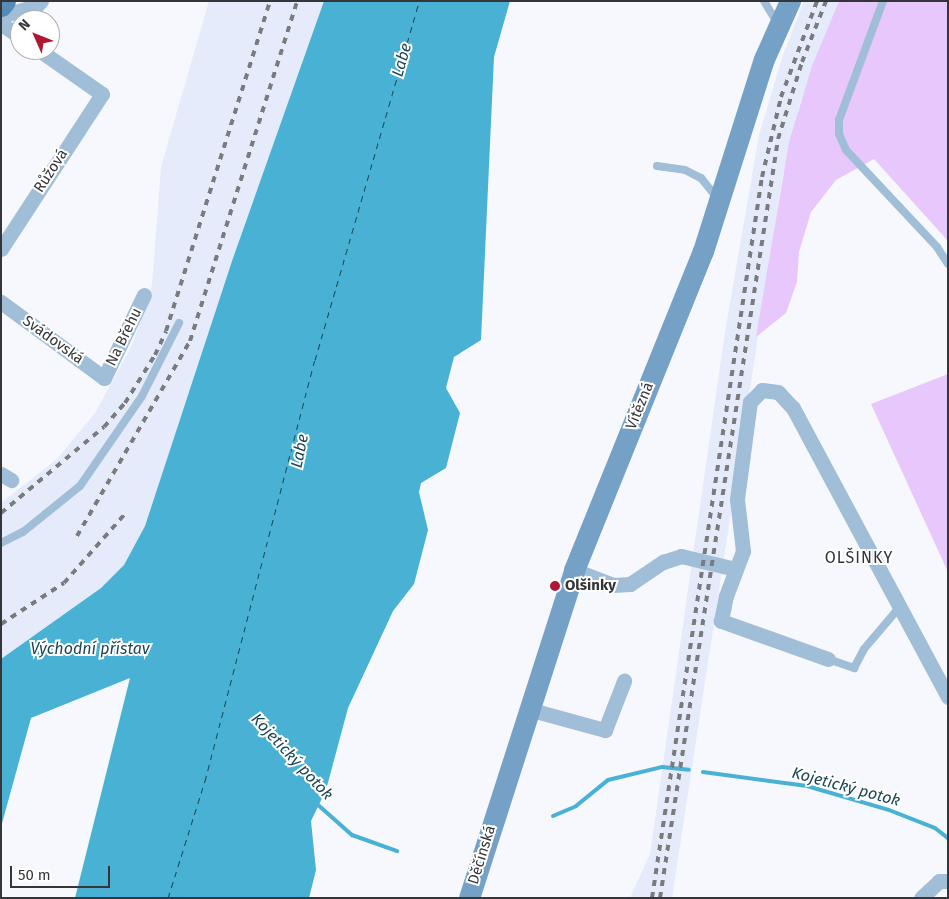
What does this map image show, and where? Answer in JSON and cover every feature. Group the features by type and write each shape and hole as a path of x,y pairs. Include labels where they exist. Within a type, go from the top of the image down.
{"main road":[{"path":"1,5 4,1"},
{"name":"Vítězná","path":"495,812 574,570 720,201 764,59 778,24 790,1"},
{"name":"Děčínská","path":"469,898 495,812"}],"street":[{"path":"1,16 36,6 41,1"},
{"name":"Růžová","path":"1,249 102,94 53,60"},
{"name":"Na Břehu","path":"104,378 144,295"},
{"name":"Svádovská","path":"1,302 104,378"},
{"path":"828,659 721,621 735,569 743,551 737,499 750,402 762,390 778,392 793,408 832,477 898,609 948,697"},
{"path":"574,570 613,585 630,584 662,562 682,556 735,569"},
{"path":"528,709 605,730 624,681"},
{"path":"921,898 939,881 948,881"}],"lane":[{"path":"764,1 778,24"},
{"path":"883,1 840,120 839,134 846,150 937,247 948,264"},
{"path":"658,166 685,170 701,178 720,201"},
{"path":"1,543 23,532 80,486 142,396 179,323"},
{"path":"828,659 854,668 864,649 898,609"}],"shaded area":[{"path":"209,1 324,1 232,261 145,526 124,565 101,588 1,659 1,503 57,459 95,413 133,343 152,285 161,167"},
{"path":"804,1 839,1 800,103 782,179 672,898 630,898 650,854 725,332 759,135 783,55"},
{"path":"839,1 948,1 948,241 874,159 836,180 811,212 799,252 797,282 786,313 756,337 789,142 812,66"},
{"path":"948,374 948,572 871,404"}],"water":[{"path":"324,1 510,1 494,57 481,340 454,357 446,388 460,413 446,468 421,483 419,492 428,530 414,584 393,611 348,708 326,790 311,821 316,870 309,898 75,898 130,678 31,718 1,827 1,659 101,588 124,565 145,526 232,261"}],"waterway":[{"name":"Kojetický potok","path":"553,816 576,806 608,780 662,767 689,770"},
{"name":"Kojetický potok","path":"703,772 807,786 889,810 935,828 948,838"},
{"name":"Kojetický potok","path":"317,804 352,835 397,851"}],"ferry route":[{"path":"168,898 205,781 315,360 419,1"}],"railway":[{"path":"1,513 104,427 125,403 155,355 166,331 270,1"},
{"path":"77,536 190,341 297,1"},
{"path":"652,898 762,177 781,97 817,1"},
{"path":"660,898 778,139 802,62 826,1"},
{"path":"1,624 64,583 124,515"}],"place":[{"name":"Olšinky","path":"555,586"}],"district":[{"name":"OLŠINKY","path":"859,558"}],"water label":[{"name":"Labe","path":"402,60"},
{"name":"Labe","path":"300,451"},
{"name":"Východní přístav","path":"90,649"}]}
